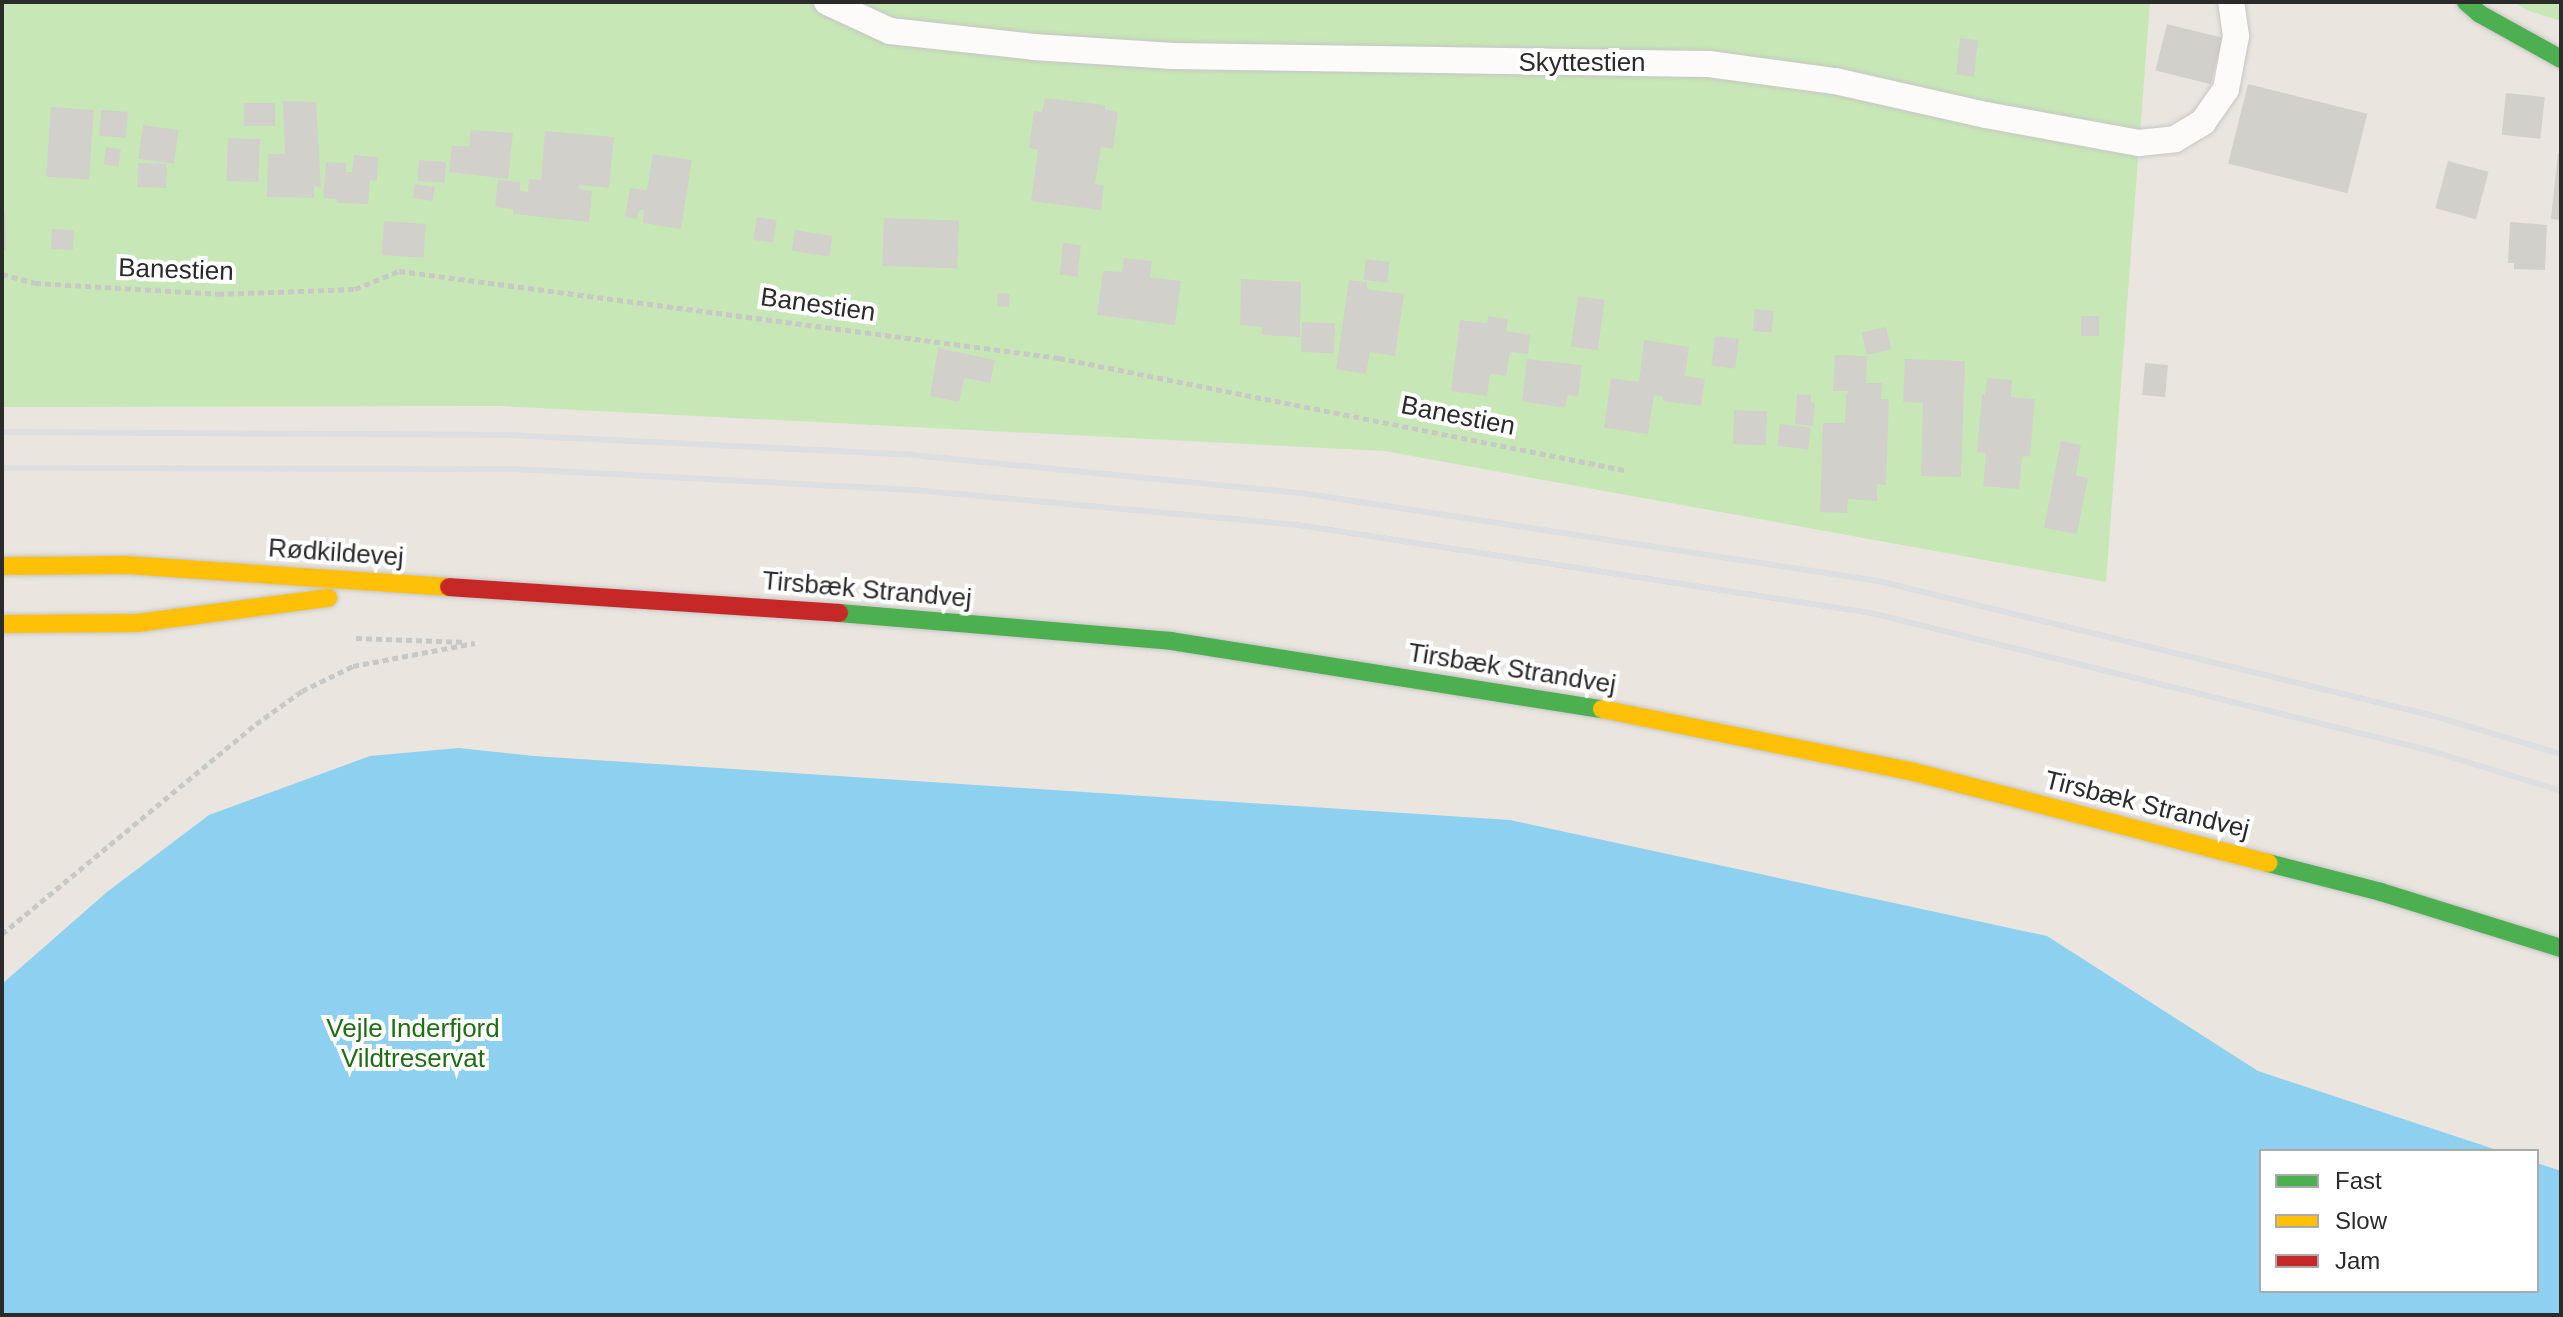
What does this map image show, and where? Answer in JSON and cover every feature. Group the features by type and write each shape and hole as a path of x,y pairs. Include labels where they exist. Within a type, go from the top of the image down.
{"street":[{"path":"2466,2 2480,14 2561,59"},
{"name":"Rødkildevej","path":"2,566 127,565 429,585"},
{"name":"Rødkildevej","path":"2,624 137,623 429,585"},
{"name":"Tirsbæk Strandvej","path":"429,585 836,613 1171,641 1569,702 1914,772 2381,892 2561,948"}],"lane":[{"name":"Skyttestien","path":"827,2 890,31 1034,47 1205,56 1709,64 1835,81 1986,115 2139,143 2175,139 2203,122 2226,89 2236,36 2231,2"}],"path":[{"name":"Banestien","path":"2,274 35,283 218,294 355,289 399,271 1059,358 1624,470"},
{"path":"2,934 5,927 256,724 302,691 353,666 475,643"}],"green space":[{"path":"2,2 2150,2 2106,582 1384,451 499,406 2,407"},
{"path":"2514,2 2561,2 2561,21 2526,10"}],"water":[{"name":"Vejle Inderfjord Vildtreservat","path":"459,748 534,756 1510,820 2047,936 2258,1071 2494,1149 2259,1149 2259,1293 2539,1293 2539,1164 2561,1171 2561,1315 2,1315 2,984 107,892 209,815 370,756"}],"building":[{"path":"2167,24 2222,38 2211,84 2155,71"},
{"path":"1960,38 1978,40 1974,77 1956,75"},
{"path":"2248,84 2367,114 2348,193 2228,164"},
{"path":"2506,93 2545,97 2540,139 2502,135"},
{"path":"1045,98 1105,105 1105,110 1118,112 1113,149 1101,147 1095,184 1104,185 1101,210 1031,201 1038,150 1029,148 1034,111 1042,112"},
{"path":"283,101 316,102 321,187 314,186 314,198 267,197 268,154 285,154"},
{"path":"244,103 275,103 275,126 244,126"},
{"path":"51,107 94,110 89,180 46,177"},
{"path":"101,110 128,112 126,138 99,136"},
{"path":"143,125 179,130 174,164 138,159"},
{"path":"471,130 513,133 508,179 449,172 452,146 469,146"},
{"path":"545,131 614,137 609,188 579,185 579,189 592,191 589,222 513,214 513,209 495,207 498,180 520,182 520,191 528,192 529,179 541,180"},
{"path":"228,138 260,139 258,182 226,181"},
{"path":"106,147 121,149 118,167 103,165"},
{"path":"2558,153 2561,153 2561,220 2551,219"},
{"path":"653,154 692,160 681,229 643,223 644,210 639,210 637,219 625,217 630,188 647,190"},
{"path":"354,155 378,157 377,181 370,180 368,204 337,203 336,199 323,198 326,162 346,163 346,172 352,172"},
{"path":"419,160 446,162 444,183 418,181"},
{"path":"2448,161 2489,172 2476,219 2435,208"},
{"path":"138,163 167,164 166,188 137,187"},
{"path":"415,184 435,187 433,201 413,198"},
{"path":"2,214 5,214 6,250 2,250"},
{"path":"757,217 777,220 773,243 753,240"},
{"path":"884,218 959,221 957,269 882,266"},
{"path":"384,221 426,224 424,258 382,255"},
{"path":"2510,222 2547,225 2545,270 2514,269 2514,263 2508,263"},
{"path":"52,229 74,230 73,250 51,249"},
{"path":"795,230 833,236 829,257 792,251"},
{"path":"1063,243 1081,245 1078,277 1060,275"},
{"path":"1124,258 1152,261 1150,277 1181,281 1175,325 1097,315 1103,271 1122,272"},
{"path":"1366,259 1390,262 1387,283 1363,280"},
{"path":"1241,279 1301,282 1300,337 1262,335 1262,327 1240,325"},
{"path":"1349,280 1367,282 1367,289 1404,294 1395,356 1370,352 1366,374 1336,369"},
{"path":"998,293 1010,294 1009,307 997,306"},
{"path":"1578,296 1605,300 1598,350 1571,347"},
{"path":"1755,309 1774,311 1772,333 1753,331"},
{"path":"1488,316 1508,319 1506,331 1530,335 1528,354 1510,352 1506,376 1490,374 1487,396 1451,391 1460,320 1487,323"},
{"path":"2081,316 2099,316 2099,336 2081,336"},
{"path":"1302,322 1335,323 1334,353 1301,352"},
{"path":"1886,327 1891,349 1867,355 1862,333"},
{"path":"1715,336 1739,339 1735,369 1711,366"},
{"path":"1644,340 1689,347 1685,376 1705,379 1701,406 1663,401 1663,397 1654,395 1648,434 1604,428 1611,378 1639,382"},
{"path":"938,348 995,360 990,383 964,378 959,402 930,396"},
{"path":"1835,355 1867,356 1866,383 1882,383 1881,399 1889,399 1886,485 1877,484 1877,501 1848,499 1847,513 1820,512 1823,423 1845,423 1846,395 1849,391 1833,391"},
{"path":"1527,359 1582,365 1578,397 1568,395 1565,408 1522,401"},
{"path":"1905,359 1965,361 1961,477 1921,476 1923,403 1903,402"},
{"path":"2145,363 2168,365 2165,397 2142,395"},
{"path":"1987,378 2012,380 2011,397 2035,399 2030,456 2022,457 2019,489 1983,486 1986,453 1977,452 1982,394 1985,395"},
{"path":"1797,394 1811,395 1811,402 1815,404 1813,426 1795,424"},
{"path":"1734,410 1767,411 1766,445 1733,444"},
{"path":"1780,424 1811,428 1808,450 1777,446"},
{"path":"2061,441 2081,445 2076,476 2088,478 2077,534 2044,528"}],"railway":[{"path":"2,432 509,435 912,455 1301,493 1878,581 2434,716 2561,754"},
{"path":"2,468 515,469 914,490 1298,525 1871,613 2428,750 2561,791"}],"traffic: fast":[{"path":"2466,2 2480,14 2561,59"},
{"path":"839,613 1171,641 1602,709"},
{"path":"2268,863 2381,892 2561,948"}],"traffic: slow":[{"path":"2,566 127,565 449,587"},
{"path":"2,624 137,623 328,598"},
{"path":"1602,709 1914,772 2268,863"}],"traffic: jam":[{"path":"449,587 839,613"}]}
